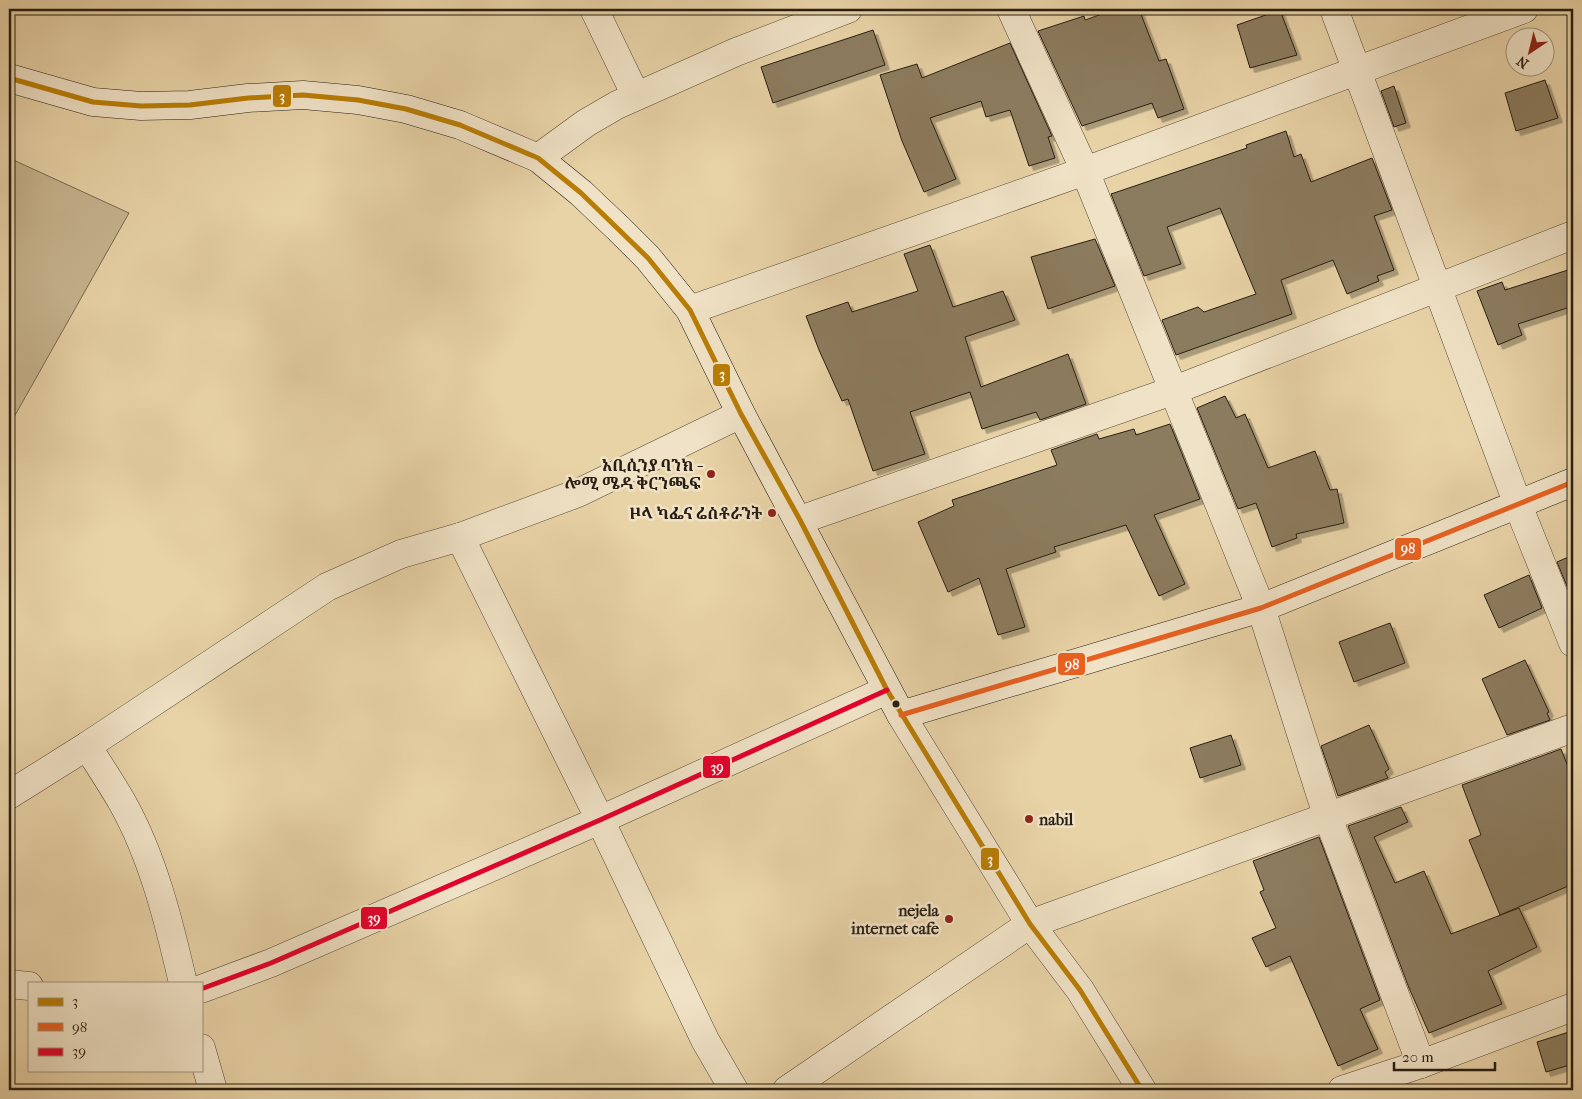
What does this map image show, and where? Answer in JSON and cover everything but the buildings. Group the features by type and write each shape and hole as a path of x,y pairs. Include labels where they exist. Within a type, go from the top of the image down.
{"street":[{"path":"594,9 636,96"},
{"path":"538,158 586,123 636,96 810,15 848,9"},
{"path":"1011,9 1085,171 1261,608 1327,815 1421,1064"},
{"path":"1334,9 1518,504 1573,643"},
{"path":"690,310 1085,171 1524,9"},
{"path":"9,78 93,102 141,106 190,105 248,98 303,95 358,100 406,109 460,125 538,158 581,193 648,258 690,310 741,414 800,520 901,715 1030,924 1080,990 1142,1090"},
{"path":"800,520 1172,391 1573,235"},
{"path":"9,795 87,746 327,587 401,554 460,536 578,493 741,414"},
{"path":"901,715 1261,608 1573,482"},
{"path":"460,536 600,820 705,1040 734,1090"},
{"path":"202,989 271,963 600,820 887,690"},
{"path":"787,1090 1030,924 1327,815 1573,728"},
{"path":"87,746 123,803 149,863 168,921 184,982"},
{"path":"9,984 28,986"},
{"path":"1342,1090 1421,1064 1573,1007"},
{"path":"202,1052 213,1090"}],"shaded area":[{"path":"9,158 129,213 9,426"}],"transit line":[{"name":"3","path":"9,78 93,102 141,106 190,105 248,98 303,95 358,100 406,109 460,125 538,158 581,193 648,258 690,310 741,414 800,520 887,690 1030,924 1080,990 1142,1090"},
{"name":"98","path":"901,715 1261,608 1573,482"},
{"name":"39","path":"202,989 271,963 600,820 887,690"}],"place":[{"name":"አቢሲንያ ባንክ - ሎሚ ሜዳ ቅርንጫፍ","path":"711,474"},
{"name":"ዞላ ካፌና ሬስቶራንት","path":"772,513"},
{"name":"nabil","path":"1029,819"},
{"name":"nejela internet cafe","path":"949,919"}]}
